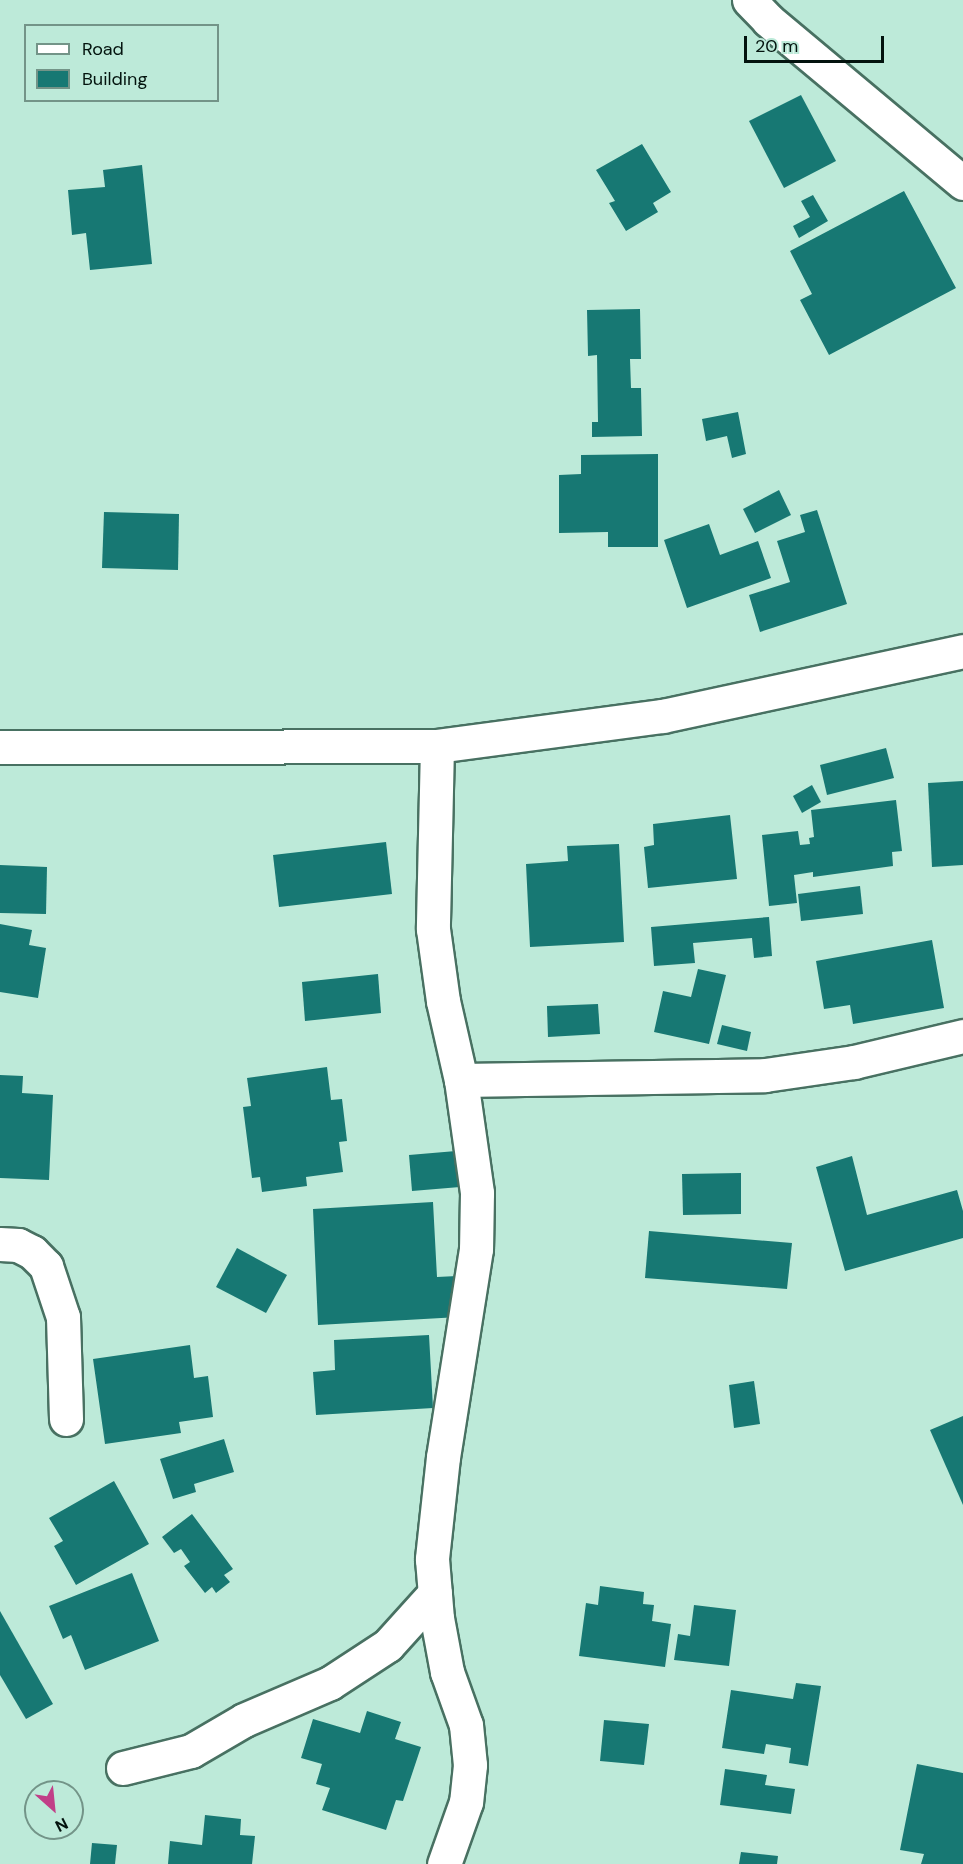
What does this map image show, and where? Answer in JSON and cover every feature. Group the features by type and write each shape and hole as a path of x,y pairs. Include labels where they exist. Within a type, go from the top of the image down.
{"street":[{"path":"748,0 768,20 963,183"},
{"path":"0,747 437,746 663,716 963,651"},
{"path":"437,746 433,929 443,1001 461,1080 477,1193 476,1249 443,1456 432,1559 447,1672 466,1725 470,1765 466,1802 444,1864"},
{"path":"461,1080 765,1075 854,1062 963,1036"},
{"path":"0,1244 18,1245 32,1252 46,1266 63,1317 66,1419"},
{"path":"123,1768 191,1751 244,1720 330,1683 388,1645 435,1593"}],"building":[{"path":"801,95 836,161 784,188 749,121"},
{"path":"642,144 671,192 653,203 658,212 626,231 609,203 615,201 596,170"},
{"path":"142,165 152,264 90,270 86,233 72,235 68,190 105,187 103,170"},
{"path":"904,191 956,288 829,355 800,300 812,294 790,251"},
{"path":"813,195 828,221 799,238 793,226 810,217 801,201"},
{"path":"640,309 641,359 630,359 631,388 641,388 642,436 592,437 592,422 598,422 597,355 588,356 587,310"},
{"path":"738,412 746,454 732,458 727,436 706,441 702,419"},
{"path":"658,454 658,547 608,547 608,532 559,533 559,475 581,474 581,455"},
{"path":"779,490 791,515 755,533 743,509"},
{"path":"817,510 847,604 760,632 749,595 790,582 777,541 805,532 800,515"},
{"path":"104,512 179,514 178,570 102,568"},
{"path":"709,524 720,555 758,541 771,578 687,608 664,540"},
{"path":"886,748 894,778 827,795 820,765"},
{"path":"963,781 963,865 932,867 928,783"},
{"path":"812,785 821,802 802,813 793,796"},
{"path":"896,800 902,851 892,852 893,866 813,877 813,872 794,875 797,903 769,906 762,835 798,831 800,845 810,844 809,838 814,837 811,810"},
{"path":"730,815 737,879 648,888 644,847 654,845 653,824"},
{"path":"386,842 392,894 279,907 273,855"},
{"path":"619,844 624,942 530,947 526,864 568,861 567,846"},
{"path":"0,865 47,867 46,914 0,913"},
{"path":"860,886 863,914 801,921 798,894"},
{"path":"769,917 772,956 754,958 752,938 693,943 695,963 654,966 651,927"},
{"path":"0,924 32,930 29,945 46,948 38,998 0,992"},
{"path":"932,940 944,1008 853,1024 850,1005 824,1009 816,961"},
{"path":"698,969 726,975 709,1044 654,1032 663,991 691,997"},
{"path":"378,974 381,1013 305,1021 302,982"},
{"path":"598,1004 600,1034 548,1037 547,1006"},
{"path":"722,1025 751,1032 747,1051 717,1044"},
{"path":"327,1067 331,1100 342,1099 347,1141 339,1142 343,1172 306,1177 307,1186 262,1192 260,1177 252,1178 243,1107 251,1106 247,1078"},
{"path":"0,1075 23,1076 22,1093 53,1095 49,1180 0,1178"},
{"path":"456,1151 460,1187 412,1191 409,1155"},
{"path":"852,1156 867,1215 957,1190 963,1211 963,1238 845,1271 816,1167"},
{"path":"741,1173 741,1214 683,1215 682,1174"},
{"path":"433,1202 437,1277 457,1276 459,1317 318,1325 313,1209"},
{"path":"649,1231 792,1243 787,1289 645,1278"},
{"path":"237,1248 287,1275 266,1313 216,1287"},
{"path":"429,1335 433,1408 316,1415 313,1372 335,1370 334,1340"},
{"path":"190,1345 194,1378 208,1376 213,1417 179,1422 181,1433 105,1444 93,1359"},
{"path":"754,1381 760,1424 734,1428 729,1385"},
{"path":"963,1416 963,1505 930,1430"},
{"path":"224,1439 234,1472 194,1484 196,1492 173,1499 160,1459"},
{"path":"114,1481 149,1544 76,1585 54,1546 63,1541 49,1518"},
{"path":"192,1514 233,1569 224,1575 230,1582 216,1593 212,1587 205,1593 184,1566 190,1562 181,1549 174,1553 162,1537"},
{"path":"132,1573 159,1641 85,1670 71,1635 63,1639 49,1606"},
{"path":"600,1586 644,1592 643,1604 654,1605 652,1621 671,1624 665,1667 579,1656 586,1603 598,1605"},
{"path":"694,1605 736,1610 729,1666 674,1660 678,1634 690,1636"},
{"path":"0,1611 53,1704 26,1719 0,1675"},
{"path":"796,1683 821,1686 808,1766 789,1763 791,1748 766,1744 764,1754 722,1748 731,1690 793,1699"},
{"path":"367,1711 401,1722 395,1739 421,1747 403,1801 396,1800 386,1830 322,1810 330,1788 316,1784 322,1764 301,1758 313,1719 360,1733"},
{"path":"604,1720 649,1724 644,1765 600,1761"},
{"path":"917,1764 963,1773 963,1864 921,1864 924,1854 900,1850"},
{"path":"725,1769 767,1775 765,1785 795,1789 791,1814 720,1805"},
{"path":"205,1815 241,1819 240,1835 255,1836 252,1864 168,1864 170,1841 202,1845"},
{"path":"92,1843 117,1845 115,1864 90,1864"},
{"path":"741,1852 778,1856 777,1864 739,1864"}]}
